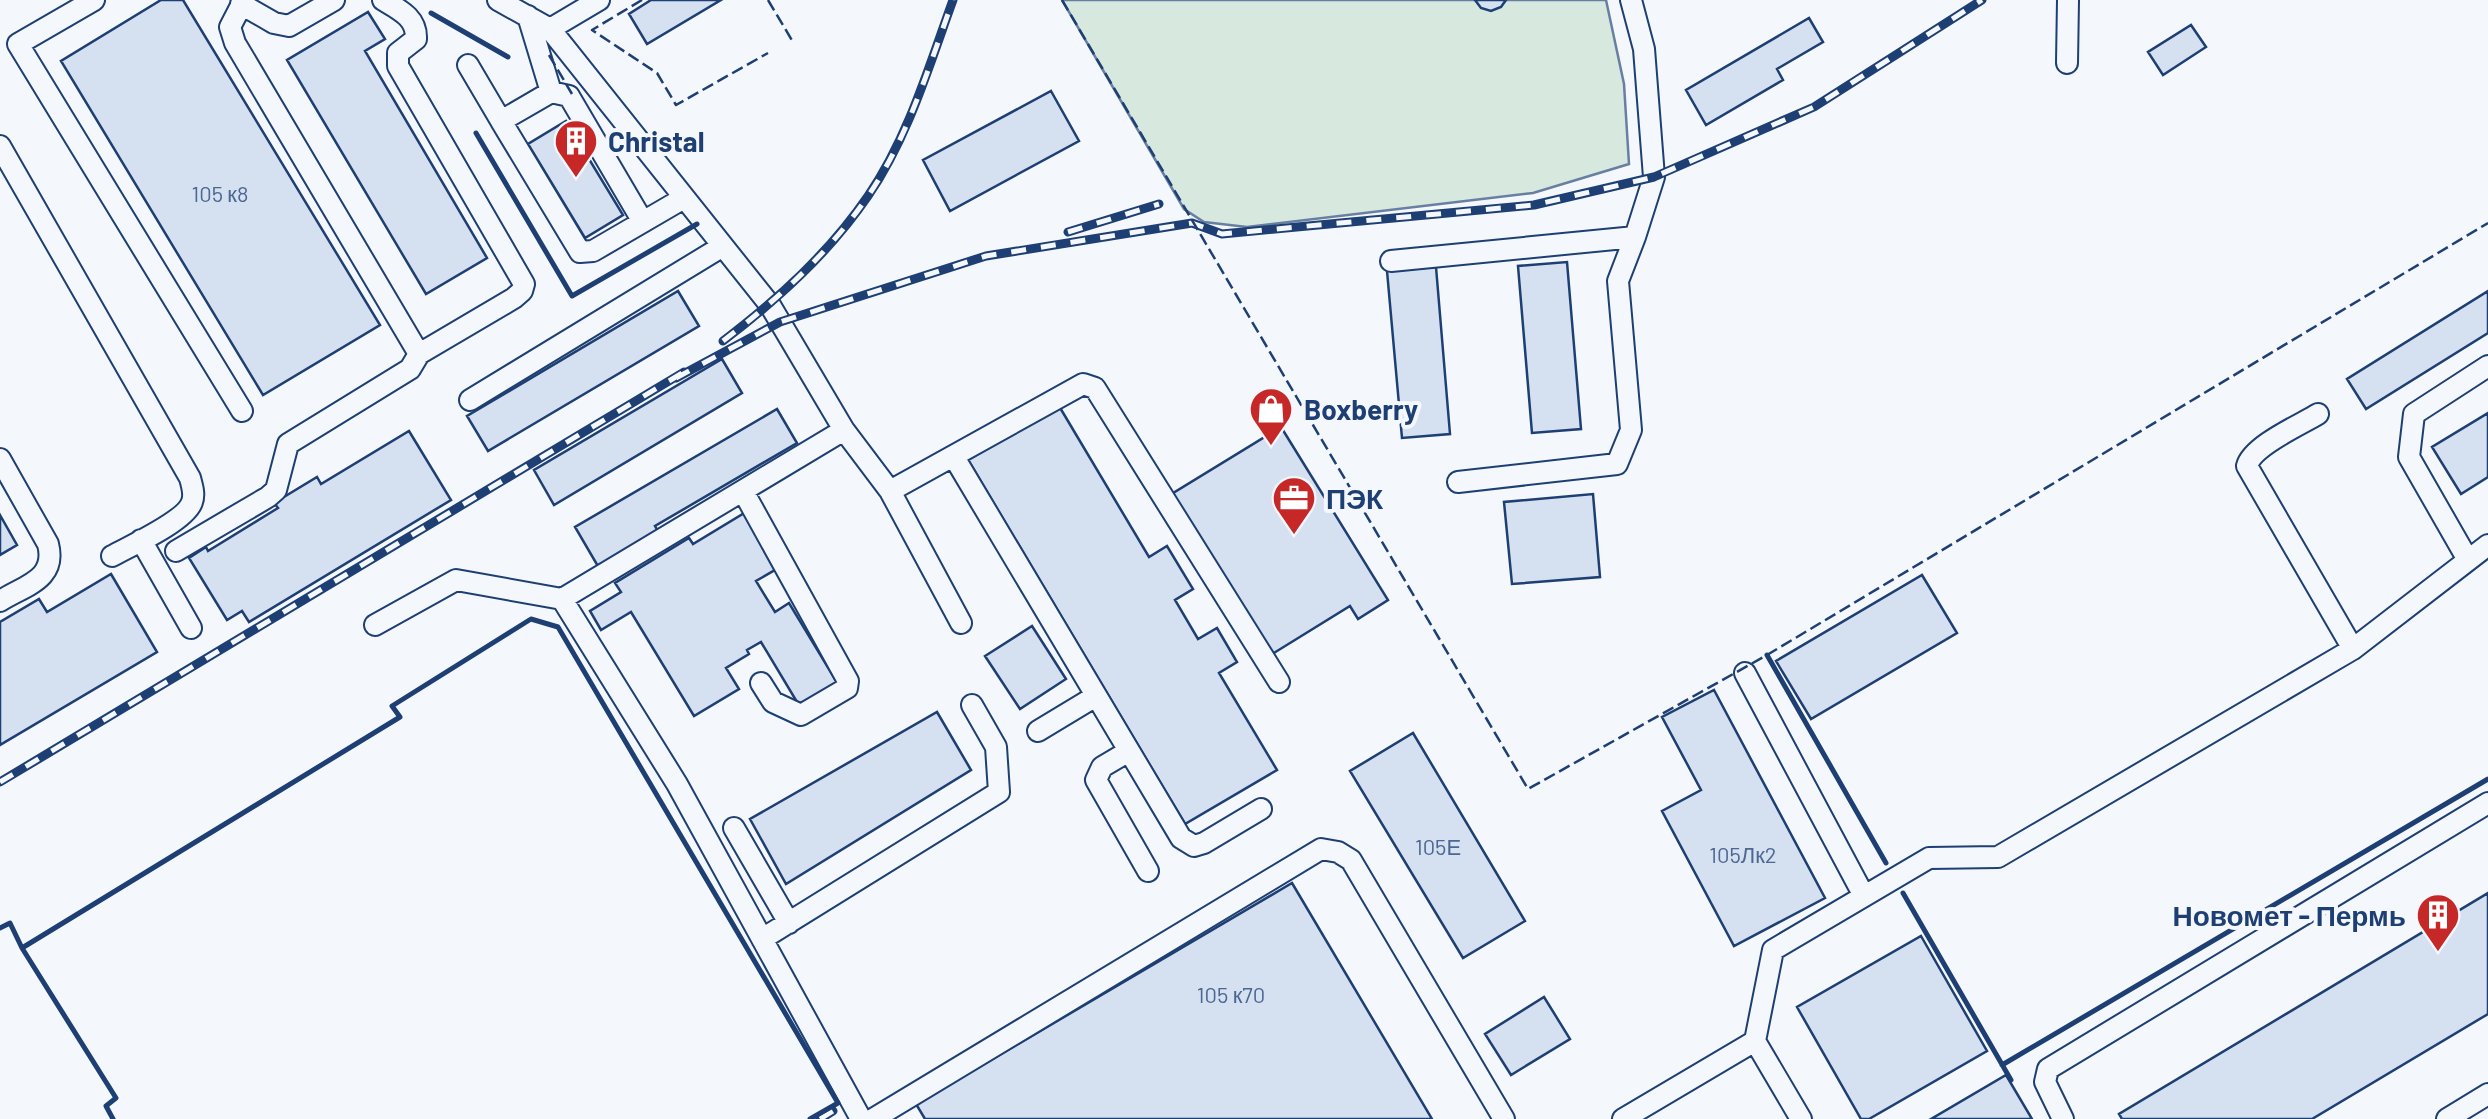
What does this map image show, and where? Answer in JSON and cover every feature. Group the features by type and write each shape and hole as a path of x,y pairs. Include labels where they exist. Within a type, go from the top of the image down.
{"street":[{"path":"94,0 18,44 242,412"},
{"path":"334,0 288,26 274,23 243,2 230,27 234,44 419,354"},
{"path":"176,551 276,490 288,444 410,369 419,354 522,291 521,274 398,66 398,53 416,40 410,6 383,0"},
{"path":"498,0 550,29 770,305 844,430 890,491 961,623"},
{"path":"550,29 598,0"},
{"path":"1458,482 1616,464 1631,430 1618,281 1654,178 1644,49 1631,0"},
{"path":"2066,63 2068,0"},
{"path":"528,16 551,92"},
{"path":"468,65 580,252 593,252 684,198"},
{"path":"501,121 551,92 569,96 643,222"},
{"path":"0,146 190,478 194,492 192,506 180,517 112,556"},
{"path":"1391,262 1636,237"},
{"path":"470,400 723,246"},
{"path":"2468,560 2413,467 2408,446 2414,414 2488,366"},
{"path":"890,491 1082,384 1095,388 1279,682"},
{"path":"2318,414 2258,449 2249,457 2247,466 2353,649"},
{"path":"375,626 456,580 562,599 844,430"},
{"path":"954,457 1186,843 1204,843 1261,809"},
{"path":"0,460 48,544 52,558 50,568 40,577 0,600"},
{"path":"743,491 848,681 840,694 801,715 773,702 761,683"},
{"path":"140,540 191,628"},
{"path":"1801,1119 1755,1041 1772,950 1929,858 1998,857 2353,649 2488,545"},
{"path":"562,599 677,784 862,1119"},
{"path":"1745,673 1864,896"},
{"path":"1038,730 1096,696"},
{"path":"762,940 999,792 996,747 972,705"},
{"path":"1130,751 1102,768 1096,780 1148,871"},
{"path":"2063,1119 2046,1082 2048,1070 2062,1059 2488,803"},
{"path":"734,828 789,923"},
{"path":"873,1119 1321,849 1338,852 1351,860 1504,1119"},
{"path":"1623,1119 1755,1041"},
{"path":"2447,1119 2488,1094"}],"shaded area":[{"path":"1062,0 1606,0 1624,84 1629,164 1533,193 1247,227 1204,222 1184,209"}],"building":[{"path":"161,0 183,0 380,325 263,395 61,61"},
{"path":"651,0 721,0 647,44 629,14"},
{"path":"1475,0 1506,0 1491,11 1481,8"},
{"path":"368,12 385,39 365,51 487,258 426,294 287,60"},
{"path":"1809,18 1823,42 1777,69 1783,80 1706,125 1686,90"},
{"path":"2191,25 2206,47 2163,75 2148,52"},
{"path":"1051,91 1079,141 950,211 923,160"},
{"name":"Christal","path":"566,121 623,215 585,238 528,144"},
{"path":"1567,262 1581,429 1532,433 1518,266"},
{"path":"1436,267 1450,434 1402,438 1387,271"},
{"path":"678,291 699,326 488,451 467,416"},
{"path":"2488,291 2488,333 2366,409 2347,379"},
{"path":"722,359 742,393 554,505 534,470"},
{"path":"1059,406 1149,557 1167,546 1193,589 1175,600 1198,639 1217,628 1237,662 1219,673 1277,770 1185,824 968,460"},
{"path":"777,409 797,443 655,526 659,533 599,568 575,527"},
{"path":"2488,413 2488,477 2461,494 2432,447"},
{"path":"1281,427 1388,600 1358,619 1350,606 1269,656 1170,495"},
{"path":"409,431 451,500 249,622 242,611 227,620 189,558 206,547 208,551 278,508 274,503 317,477 321,484"},
{"path":"1593,494 1600,577 1512,584 1504,502"},
{"path":"746,512 780,567 756,581 775,612 789,603 838,684 800,707 761,642 726,668 739,689 694,716 631,612 601,630 590,611 621,592 615,583 689,538 693,544"},
{"path":"0,515 17,545 0,555"},
{"path":"111,574 157,652 0,745 0,622 39,599 47,612"},
{"path":"1922,575 1957,633 1811,719 1776,661"},
{"path":"1032,626 1066,679 1020,709 985,656"},
{"path":"1714,690 1825,898 1734,946 1662,811 1701,790 1662,717"},
{"path":"937,712 971,770 786,884 750,819"},
{"path":"1413,733 1525,921 1463,958 1350,771"},
{"path":"1292,883 1432,1119 925,1119 916,1104"},
{"name":"Новомет - Пермь","path":"2488,893 2488,1014 2312,1119 2122,1119 2119,1114"},
{"path":"1921,936 1987,1051 1869,1119 1861,1119 1797,1007"},
{"path":"1544,997 1570,1039 1511,1075 1485,1034"},
{"path":"2006,1075 2032,1119 1931,1119"}],"railway":[{"path":"723,341 801,274 837,237 868,196 906,126 953,0"},
{"path":"676,378 780,322 986,256 1192,223 1222,234 1534,205 1654,177 1814,107 1982,0"},
{"path":"1068,232 1159,204"},
{"path":"0,782 684,372"},
{"path":"820,1119 833,1111"}],"fence":[{"path":"642,0 592,30 657,73 676,105 768,53"},
{"path":"768,0 793,42"},
{"path":"1062,0 1528,789 1767,655 2488,223"},
{"path":"549,55 572,94"}],"wall":[{"path":"431,13 508,57"},
{"path":"476,133 572,296 697,224"},
{"path":"113,1119 106,1106 116,1098 22,948 400,717 392,706 531,619 558,627 838,1103 810,1119"},
{"path":"1767,655 1886,863"},
{"path":"2002,1065 2488,779"},
{"path":"1903,893 2011,1080"},
{"path":"0,928 10,923 22,948"}],"place":[{"name":"Christal","path":"576,179"},
{"name":"Boxberry","path":"1271,447"},
{"name":"ПЭК","path":"1294,536"},
{"name":"Новомет - Пермь","path":"2438,953"}]}
